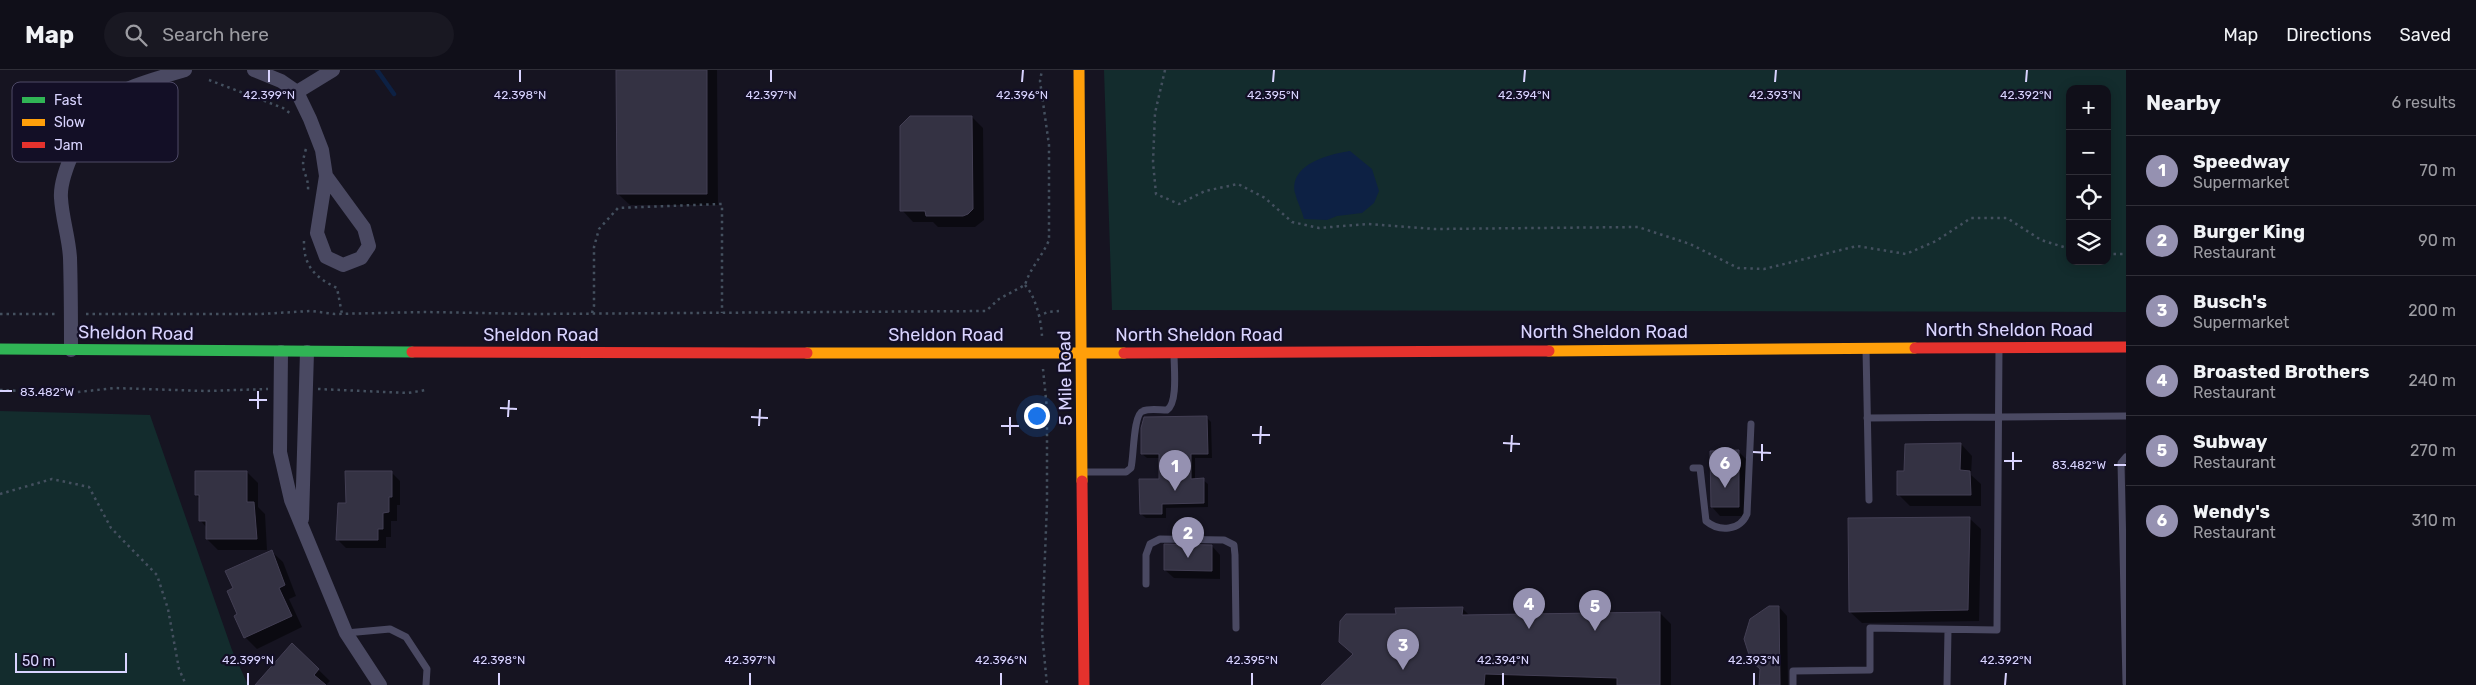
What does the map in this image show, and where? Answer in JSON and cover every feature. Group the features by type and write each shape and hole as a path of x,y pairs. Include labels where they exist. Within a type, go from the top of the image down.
{"main road":[{"name":"5 Mile Road","path":"1079,70 1084,685"},
{"name":"North Sheldon Road","path":"1082,353 2126,347"},
{"name":"Sheldon Road","path":"0,349 281,352 1082,353"}],"street":[{"path":"146,82 185,70"},
{"path":"254,70 281,81 297,92 322,150 326,176 317,233 326,257 343,265 360,258 369,246 364,228 326,176"},
{"path":"297,92 333,70"},
{"path":"69,162 60,198 70,257 72,350"},
{"path":"281,352 280,452 291,500 346,633 380,685"},
{"path":"302,527 307,352"}],"lane":[{"path":"1793,685 1793,671 1870,670 1870,628 1997,630 1999,347"},
{"path":"1866,348 1869,500"},
{"path":"1083,472 1126,472 1131,468 1139,413 1144,410 1166,410 1172,406 1174,397 1174,352"},
{"path":"1867,418 2126,416"},
{"path":"1693,468 1700,468 1706,521 1713,527 1723,528 1736,527 1744,523 1747,514 1751,424"},
{"path":"2126,457 2122,464 2126,684"},
{"path":"1146,584 1146,555 1150,544 1160,539 1224,540 1234,545 1236,555 1236,628"},
{"path":"346,633 390,630 406,636 427,669 426,685"},
{"path":"1947,685 1948,630"}],"path":[{"path":"0,314 260,314 311,311 342,314 426,312 722,313 986,311 1000,299 1025,284 1029,272 1043,255 1049,240 1049,146 1040,86 1042,70"},
{"path":"1165,70 1155,114 1153,162 1156,194 1179,204 1205,190 1238,184 1264,198 1292,222 1319,228 1368,224 1435,228 1638,227 1690,244 1738,268 1764,269 1857,246 1906,254 1936,241 1971,218 2007,218 2041,240 2066,247"},
{"path":"209,80 283,108 291,114"},
{"path":"308,144 302,164 308,185 308,193"},
{"path":"592,313 594,306 594,247 599,229 618,208 722,204 722,313"},
{"path":"305,235 304,255 310,270 320,280 337,288 342,314"},
{"path":"2111,254 2126,254"},
{"path":"1025,284 1032,293 1042,325"},
{"path":"1038,316 1048,312 1059,311"},
{"path":"1043,375 1046,409 1047,503 1042,633 1047,685"},
{"path":"0,390 70,393 114,388 204,391 280,389"},
{"path":"306,389 408,393 426,390"},
{"path":"0,494 52,479 90,487 111,528 157,575 168,609 179,669 186,685"}],"green space":[{"path":"1104,70 2126,70 2126,312 1112,310"},
{"path":"0,411 150,415 232,650 248,685 0,685"}],"water":[{"path":"1350,151 1372,169 1379,191 1374,203 1362,213 1337,216 1327,220 1304,219 1295,193 1295,183 1298,175 1313,162"}],"building":[{"path":"616,70 707,70 707,194 617,194"},
{"path":"910,116 972,116 973,209 968,214 963,216 926,216 925,211 900,211 900,126"},
{"path":"1207,416 1208,454 1191,454 1191,479 1204,478 1204,503 1162,504 1162,514 1140,514 1139,479 1159,479 1159,454 1141,454 1141,428 1144,417"},
{"path":"1961,443 1960,470 1970,471 1971,495 1897,495 1897,471 1904,471 1905,444"},
{"path":"1739,450 1739,507 1711,507 1710,451"},
{"path":"195,471 247,471 247,502 254,502 257,539 206,539 206,521 199,521 199,495 195,495"},
{"path":"345,471 392,471 392,497 389,497 389,512 383,513 383,529 378,529 378,540 336,540 338,503 346,503"},
{"path":"1970,517 1968,610 1849,612 1848,518"},
{"path":"1164,544 1212,545 1212,571 1164,570"},
{"path":"272,550 285,585 279,588 292,616 244,638 234,616 237,614 227,591 233,588 225,571"},
{"path":"1769,606 1779,606 1780,685 1759,685 1760,669 1751,661 1744,639 1750,619"},
{"path":"1463,607 1462,615 1660,612 1660,685 1617,685 1617,678 1485,674 1484,685 1321,685 1353,654 1339,642 1340,621 1346,614 1396,614 1395,608"},
{"path":"292,643 319,669 314,675 326,685 255,685"}],"waterway":[{"path":"377,70 394,94"}],"traffic: fast":[{"path":"0,349 412,352"}],"traffic: slow":[{"path":"1079,70 1082,481"},
{"path":"1549,351 1915,348"},
{"path":"807,353 1124,353"}],"traffic: jam":[{"path":"1915,348 2126,347"},
{"path":"1124,353 1549,351"},
{"path":"412,352 807,353"},
{"path":"1082,481 1084,685"}],"place":[{"name":"Wendy's","path":"1725,488"},
{"name":"Speedway","path":"1175,491"},
{"name":"Burger King","path":"1188,558"},
{"name":"Broasted Brothers","path":"1529,629"},
{"name":"Subway","path":"1595,631"},
{"name":"Busch's","path":"1403,670"}]}
